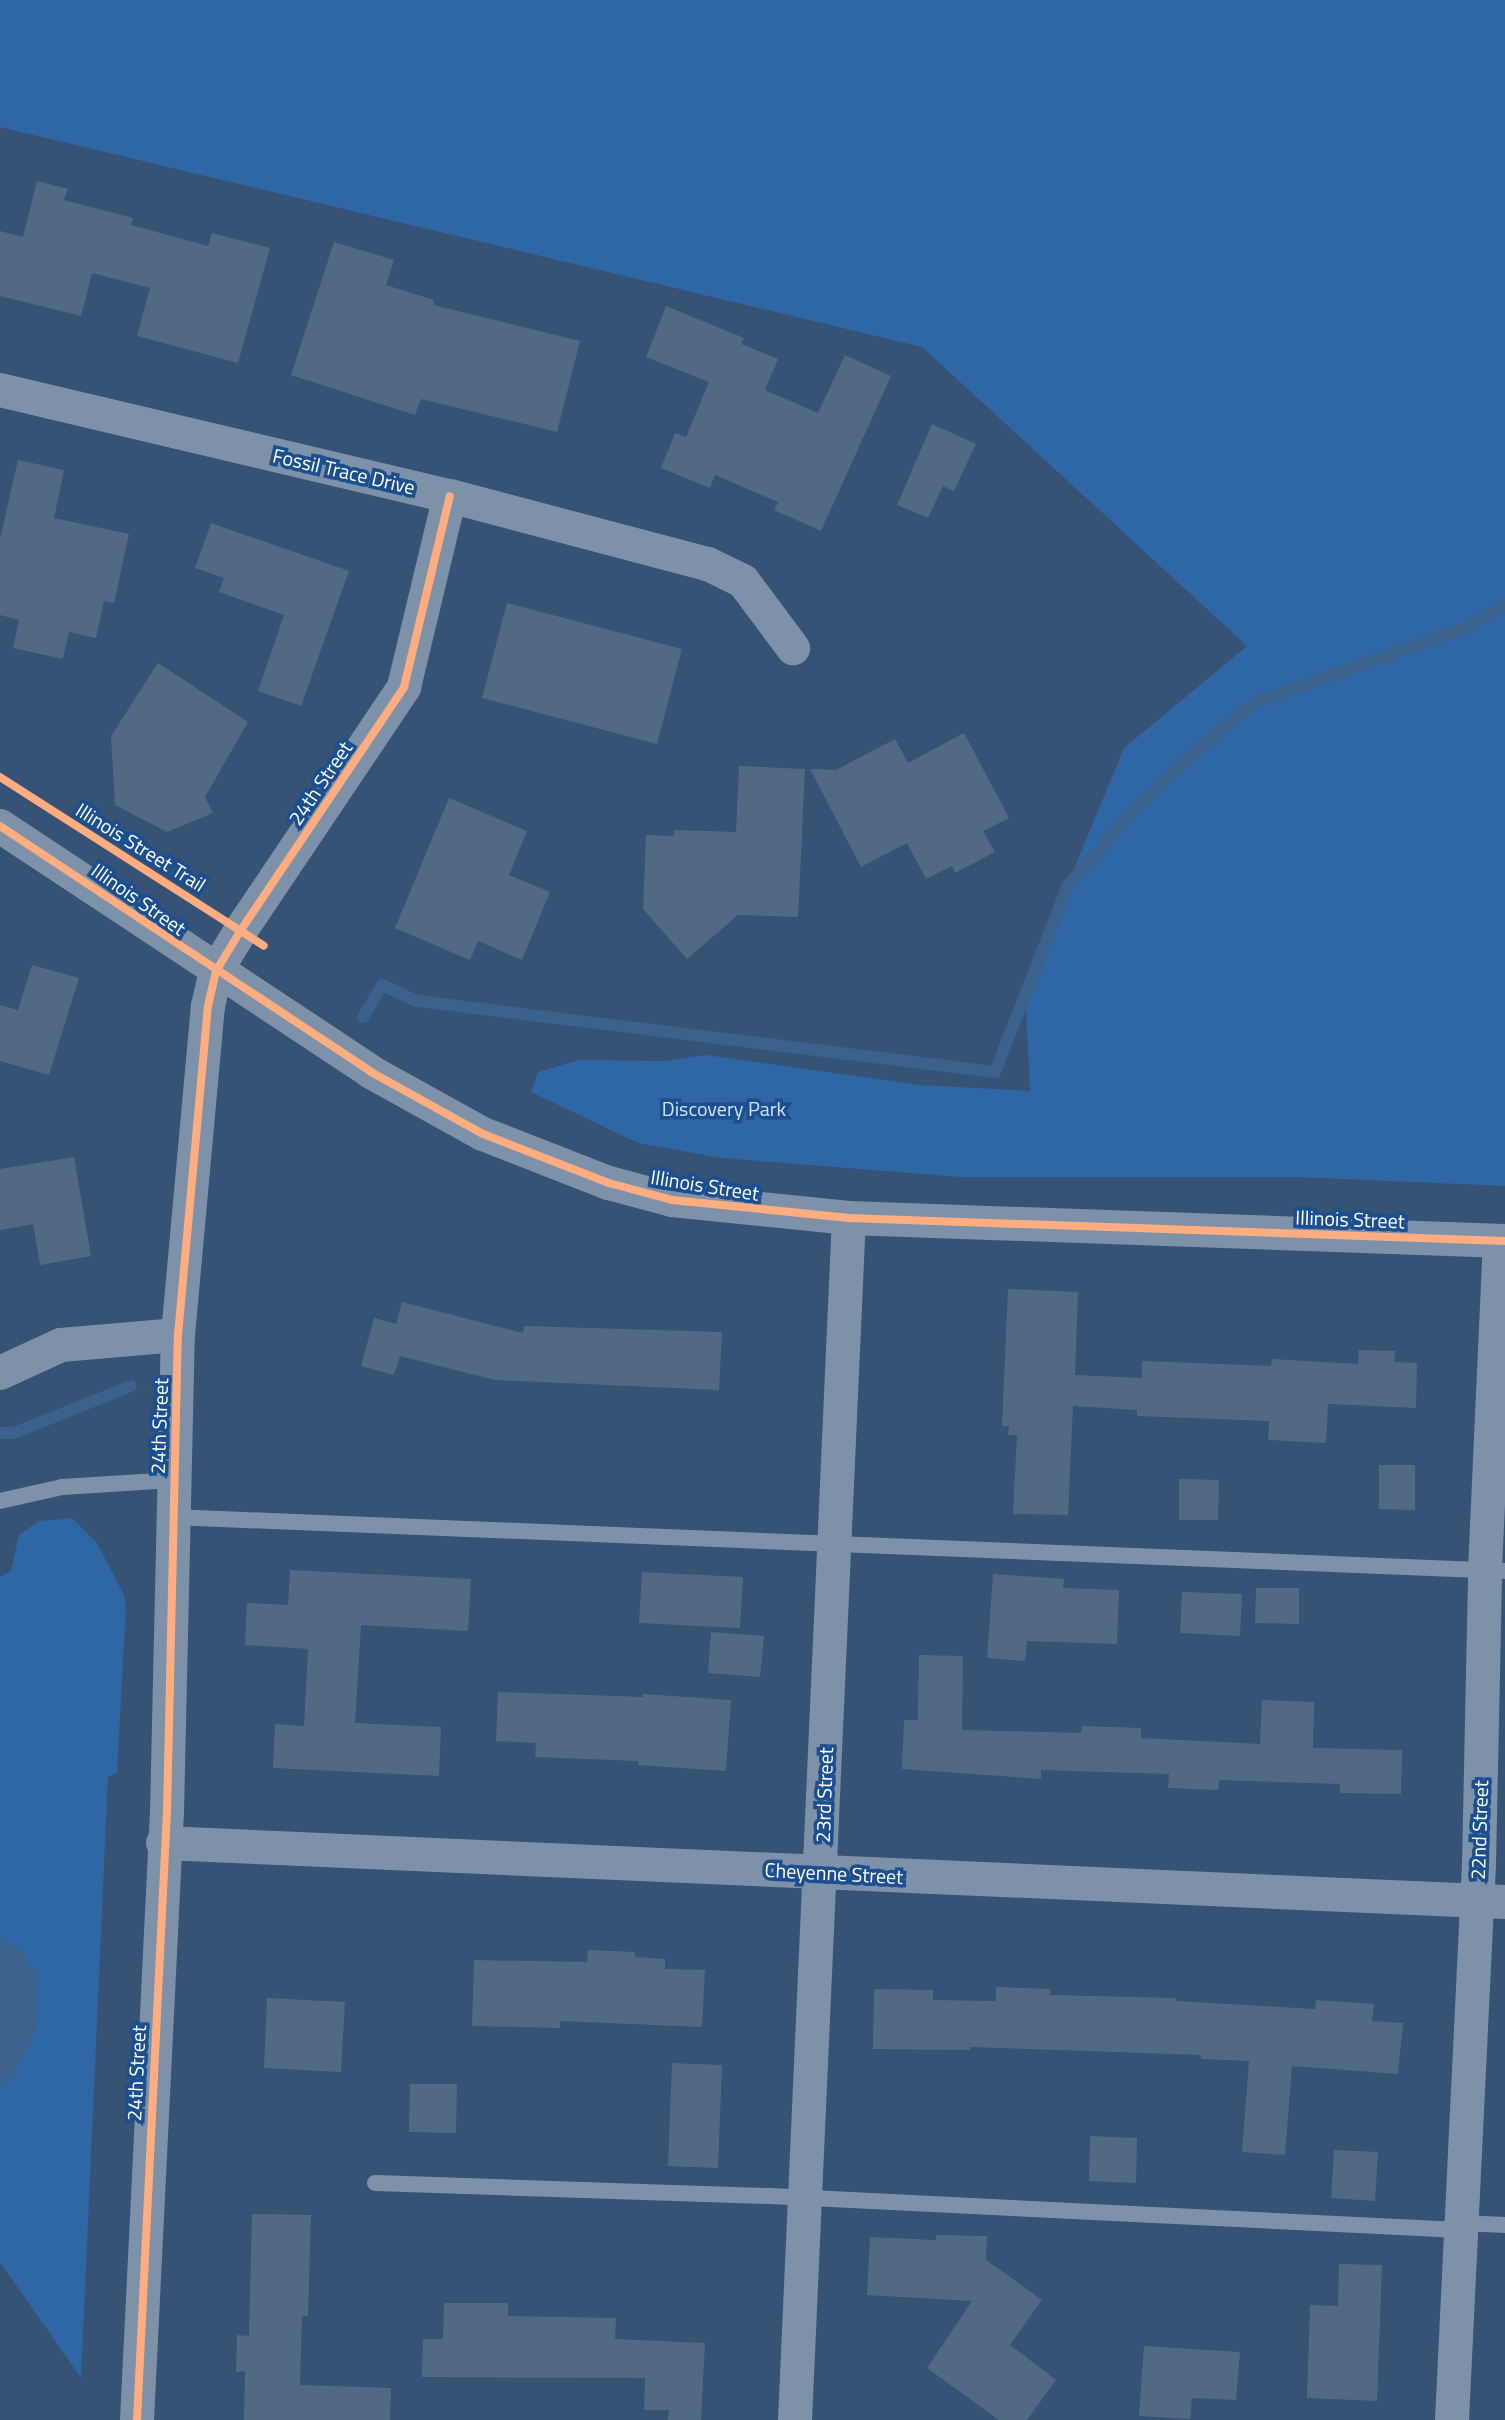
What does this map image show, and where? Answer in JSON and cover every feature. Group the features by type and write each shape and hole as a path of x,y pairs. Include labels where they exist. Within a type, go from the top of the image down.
{"street":[{"name":"Fossil Trace Drive","path":"0,390 450,496 708,564 743,581 793,648"},
{"name":"24th Street","path":"137,2420 163,1843 178,1335 208,1006 216,971 404,687 450,496"},
{"name":"Illinois Street","path":"0,826 371,1072 483,1134 609,1183 672,1200 849,1218 1502,1241"},
{"name":"23rd Street","path":"795,2420 849,1218"},
{"name":"22nd Street","path":"1452,2420 1460,2227 1491,1902 1502,1241"},
{"path":"0,1373 61,1345 178,1335"},
{"name":"Cheyenne Street","path":"163,1843 1491,1902"}],"lane":[{"path":"0,1501 62,1487 173,1480"},
{"path":"171,1517 1495,1570"},
{"path":"375,2183 1460,2227 1505,2225"}],"green space":[{"name":"Discovery Park","path":"0,0 1505,0 1505,1186 1296,1177 960,1177 721,1158 638,1143 531,1092 538,1072 579,1060 664,1061 706,1055 920,1085 1030,1091 1025,987 1124,748 1247,646 922,347 0,127"},
{"path":"72,1518 97,1543 124,1595 126,1607 117,1773 108,1777 81,2378 0,2262 0,1577 11,1571 19,1535 39,1521"}],"shaded area":[{"path":"0,1936 21,1950 38,1980 37,2027 10,2082 0,2086"}],"building":[{"path":"37,181 68,189 64,200 133,218 131,225 208,246 212,233 270,248 238,363 137,336 150,288 92,273 81,316 0,296 0,231 23,237"},
{"path":"334,242 394,260 386,285 434,300 433,305 580,341 557,432 421,399 415,415 291,375"},
{"path":"666,306 744,338 741,344 778,359 765,390 818,413 845,355 891,376 821,531 774,510 778,502 715,475 710,488 661,468 675,433 686,437 709,382 646,357"},
{"path":"932,424 976,444 954,491 943,486 928,518 897,505"},
{"path":"18,460 64,470 54,518 129,534 114,603 104,601 96,638 69,632 63,659 13,648 19,620 0,615 0,539"},
{"path":"211,523 349,571 301,706 258,691 284,615 219,592 224,578 195,568"},
{"path":"507,603 682,649 657,744 482,698"},
{"path":"158,663 248,722 205,797 213,813 167,832 115,805 111,736"},
{"path":"964,733 1009,818 983,831 995,852 955,873 952,866 926,879 907,843 861,867 810,769 836,770 895,739 908,763"},
{"path":"739,766 805,769 798,917 738,915 687,959 643,909 646,835 674,836 674,830 736,832"},
{"path":"449,798 527,831 509,875 550,892 522,960 478,941 470,960 395,928"},
{"path":"32,965 79,978 49,1075 0,1061 0,1005 18,1010"},
{"path":"74,1157 91,1256 40,1265 33,1224 0,1230 0,1169"},
{"path":"1008,1289 1078,1292 1075,1375 1142,1378 1142,1361 1271,1366 1272,1359 1358,1364 1359,1350 1395,1351 1394,1362 1417,1363 1416,1408 1328,1404 1326,1443 1268,1440 1269,1421 1137,1416 1137,1410 1073,1406 1068,1515 1013,1514 1017,1435 1008,1435 1009,1426 1002,1426"},
{"path":"402,1302 523,1333 524,1326 722,1332 719,1390 495,1380 400,1356 394,1375 361,1366 374,1318 396,1324"},
{"path":"1379,1465 1415,1465 1415,1510 1379,1509"},
{"path":"1179,1479 1219,1480 1218,1520 1179,1520"},
{"path":"290,1570 471,1579 468,1631 361,1625 355,1723 441,1727 439,1776 273,1768 275,1724 304,1726 308,1649 245,1645 247,1603 288,1605"},
{"path":"642,1572 743,1577 740,1628 639,1623"},
{"path":"993,1574 1064,1579 1063,1588 1119,1590 1117,1644 1027,1641 1025,1661 987,1658"},
{"path":"1256,1588 1299,1588 1299,1624 1255,1623"},
{"path":"1182,1592 1242,1594 1240,1636 1180,1633"},
{"path":"711,1632 764,1636 760,1677 708,1673"},
{"path":"919,1655 963,1656 962,1730 1081,1733 1082,1726 1141,1728 1141,1738 1260,1744 1262,1700 1314,1702 1313,1748 1402,1750 1401,1794 1340,1793 1340,1784 1219,1780 1218,1790 1168,1788 1169,1774 1041,1770 1041,1779 902,1769 904,1720 918,1720"},
{"path":"498,1692 643,1697 643,1694 731,1700 726,1771 638,1765 638,1761 535,1757 536,1743 496,1741"},
{"path":"588,1950 635,1952 635,1957 665,1959 665,1969 705,1970 702,2027 560,2021 560,2028 472,2026 474,1960 587,1962"},
{"path":"996,1987 1050,1989 1050,1995 1176,1998 1176,2001 1315,2009 1316,2000 1374,2004 1372,2021 1403,2023 1398,2074 1292,2066 1285,2155 1242,2152 1249,2061 1201,2059 1201,2055 970,2047 970,2050 873,2049 874,1989 933,1990 933,2000 996,2001"},
{"path":"267,1998 345,2002 341,2072 264,2068"},
{"path":"672,2063 722,2065 718,2168 668,2166"},
{"path":"410,2084 457,2084 456,2133 409,2132"},
{"path":"1090,2136 1137,2138 1136,2183 1089,2181"},
{"path":"1334,2150 1378,2152 1375,2201 1331,2198"},
{"path":"252,2214 311,2215 308,2316 302,2316 300,2385 391,2388 390,2420 244,2420 245,2371 236,2372 237,2335 249,2336"},
{"path":"936,2235 987,2236 986,2260 1042,2300 1010,2345 1056,2380 1027,2420 999,2420 927,2368 972,2301 867,2295 870,2237 936,2240"},
{"path":"1339,2264 1382,2265 1377,2401 1307,2398 1310,2305 1338,2306"},
{"path":"444,2303 508,2303 508,2316 616,2318 615,2339 705,2343 701,2420 668,2420 669,2410 644,2410 645,2378 422,2377 423,2339 443,2339"},
{"path":"1144,2346 1240,2352 1236,2400 1192,2398 1190,2419 1139,2416"}],"waterway":[{"path":"363,1017 382,985 417,1001 995,1072 1067,887 1130,814 1191,755 1254,703 1465,628 1505,605"},
{"path":"0,1433 14,1433 131,1386"}],"cycle path":[{"path":"137,2420 167,1812 178,1335 208,1006 216,971 241,930 404,687 450,496"},
{"name":"Illinois Street Trail","path":"0,777 264,946"},
{"path":"0,826 371,1072 483,1134 609,1183 672,1200 849,1218 1505,1241"}]}
